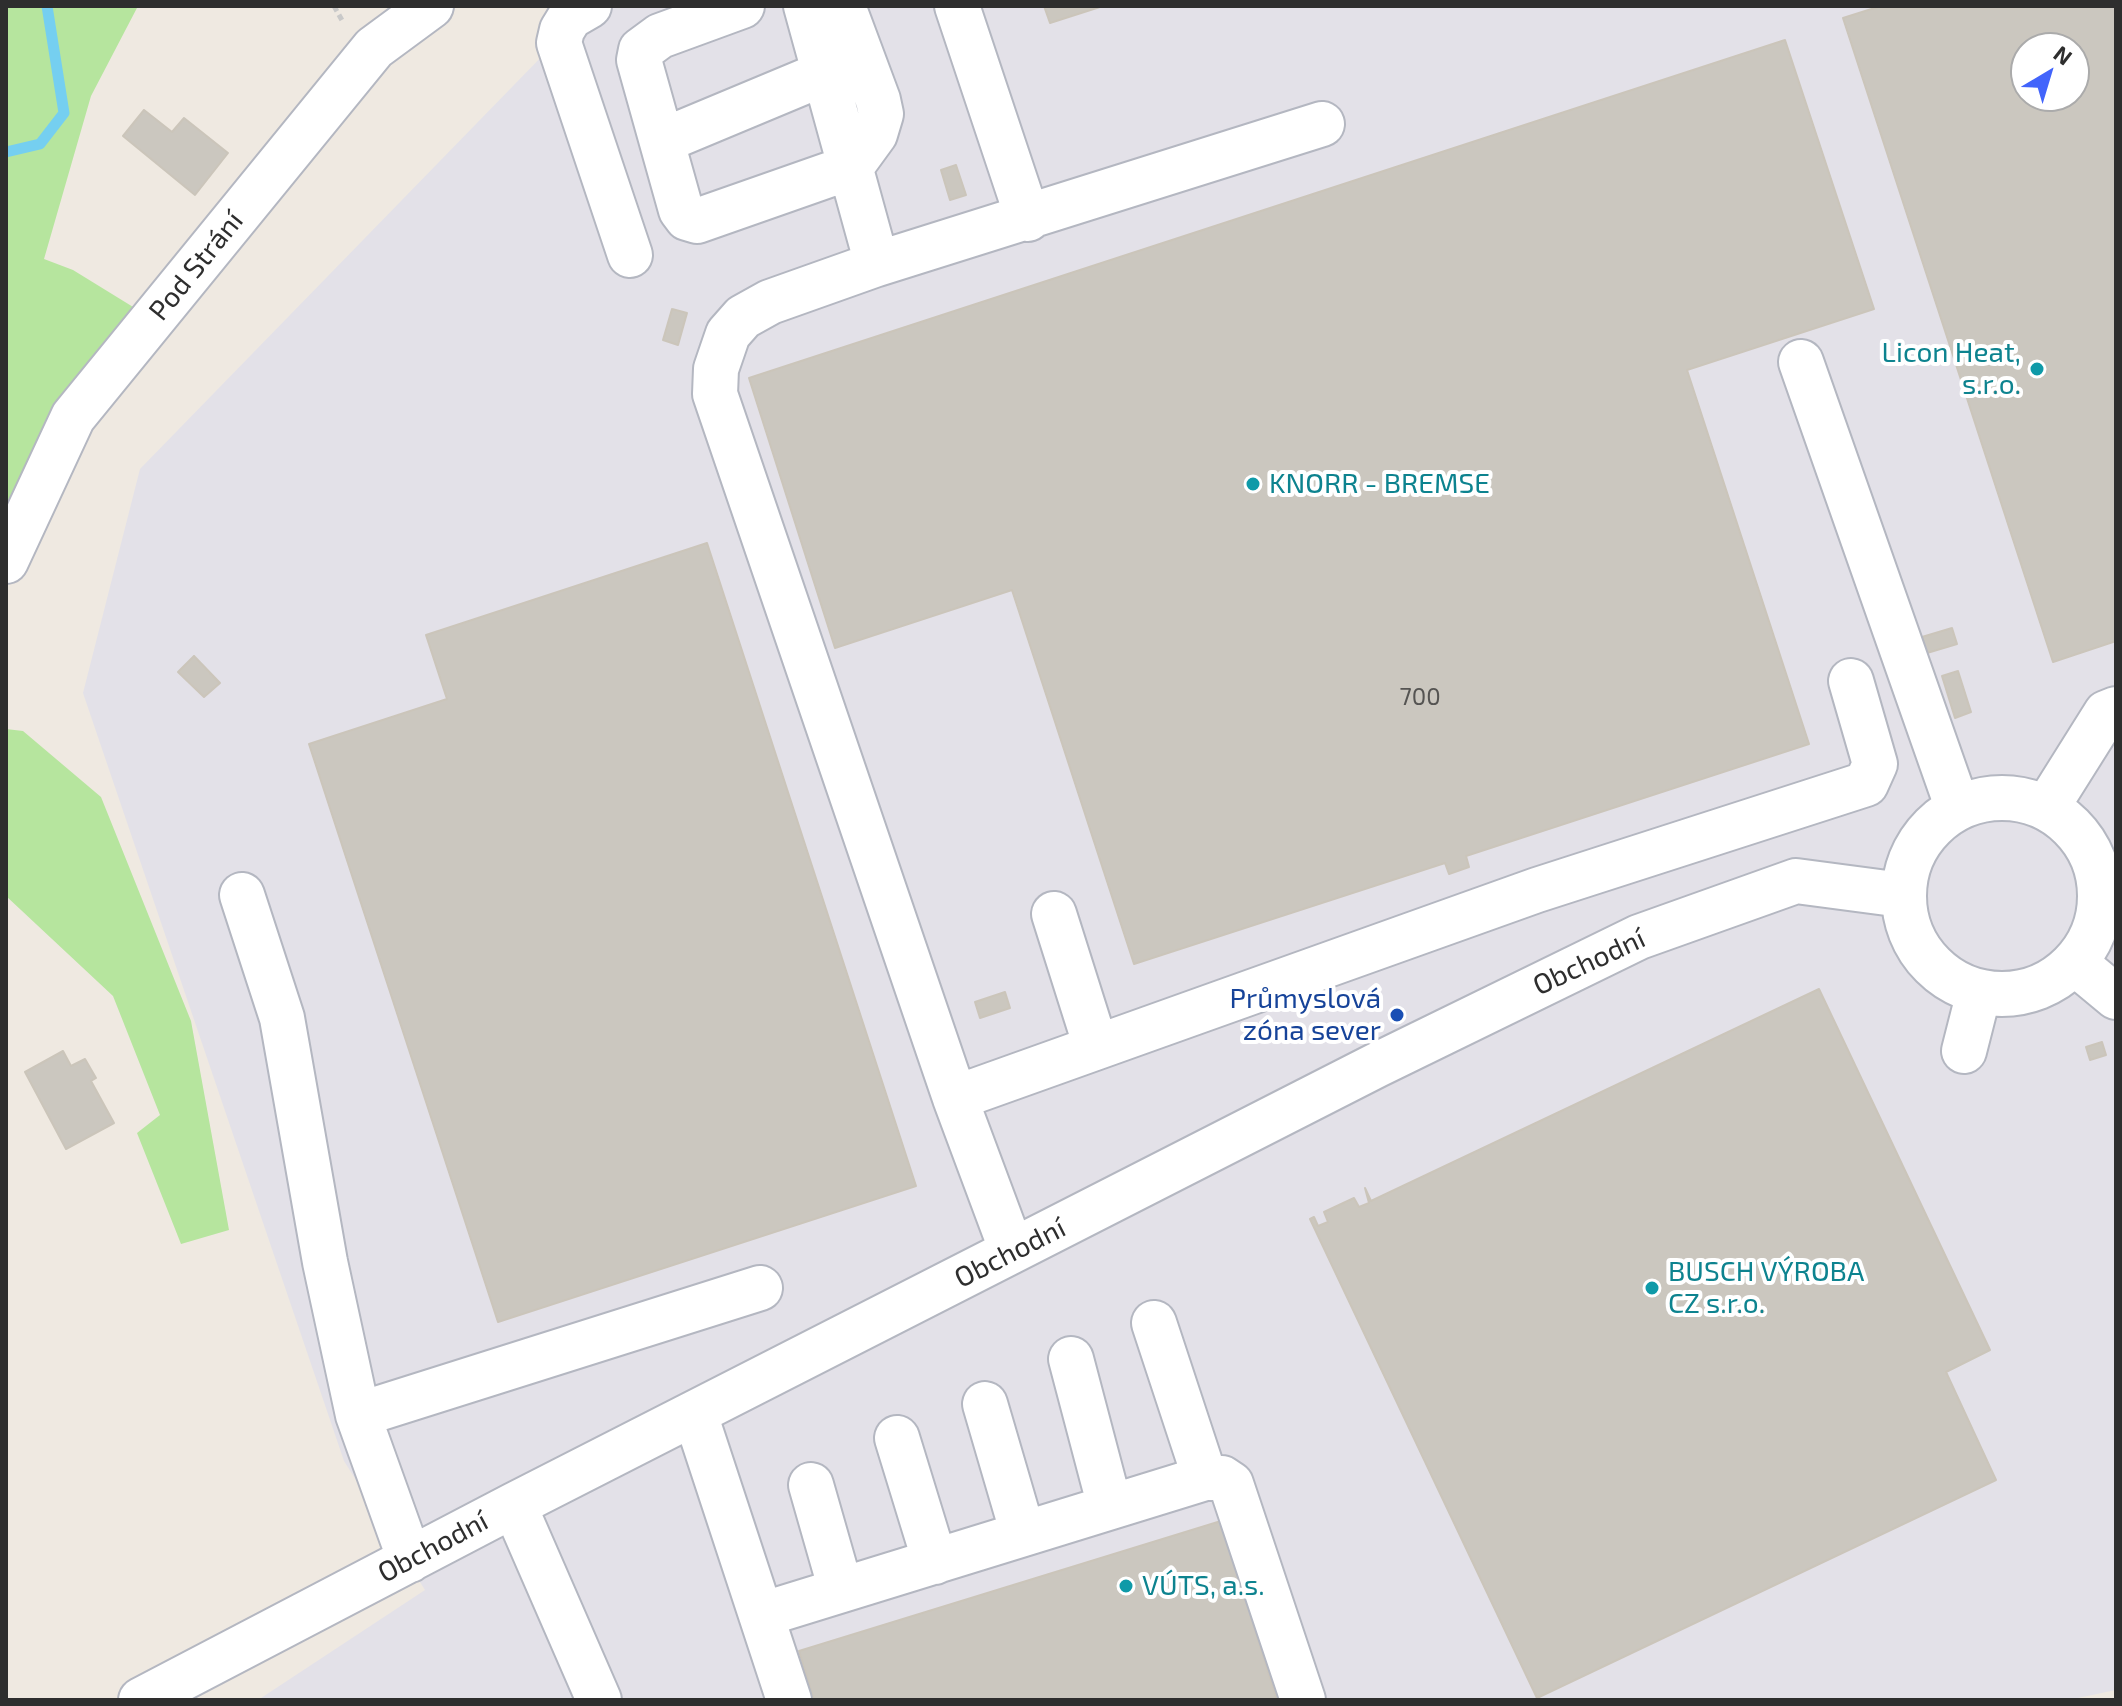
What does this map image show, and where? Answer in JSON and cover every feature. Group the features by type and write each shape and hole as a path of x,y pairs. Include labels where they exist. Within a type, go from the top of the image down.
{"street":[{"name":"Pod Strání","path":"6,561 73,417 374,48 431,6"},
{"path":"589,6 570,17 559,43 630,255"},
{"path":"742,6 660,36 641,50 639,60 681,210 687,218 697,221 851,167 875,134 881,114 843,6"},
{"path":"806,6 877,264"},
{"path":"957,6 1028,219"},
{"path":"662,141 825,73"},
{"path":"1012,1251 955,1098 715,394 716,369 728,334 743,317 770,302 877,264 1322,124"},
{"path":"1801,362 1957,806"},
{"path":"955,1098 1537,890 1866,784 1875,764 1851,681"},
{"path":"2047,807 2111,711"},
{"path":"2002,796 2047,807 2076,830 2095,861 2101,897 2094,932 2075,963 2047,984 2014,994 1979,992 1939,973 1912,938 1902,895 1909,859 1928,828 1957,806 2002,796"},
{"name":"Obchodní","path":"141,1700 514,1505 1012,1251 1639,937 1796,881 1902,895"},
{"path":"242,895 286,1033 325,1262 358,1415 410,1560"},
{"path":"1054,914 1096,1047"},
{"path":"2075,963 2116,997"},
{"path":"1964,1051 1979,992"},
{"path":"358,1415 760,1288"},
{"path":"1154,1323 1205,1478"},
{"path":"1071,1359 1110,1507"},
{"path":"985,1404 1023,1534"},
{"path":"695,1414 789,1700"},
{"path":"897,1438 935,1562"},
{"path":"761,1615 1205,1478 1222,1478 1231,1484 1303,1700"},
{"path":"811,1485 841,1590"},
{"path":"514,1505 599,1700"}],"shaded area":[{"path":"584,6 2116,6 2116,1690 2068,1700 258,1700 425,1590 344,1461 83,693 140,469 551,47"}],"green space":[{"path":"6,6 138,6 91,96 44,259 73,270 138,310 6,556"},
{"path":"6,729 23,731 101,797 191,1021 229,1230 181,1244 137,1133 160,1115 113,996 6,896"}],"building":[{"path":"1044,6 1103,6 1050,23"},
{"name":"Licon Heat, s.r.o.","path":"1881,6 2116,6 2116,641 2053,662 1843,18"},
{"name":"KNORR - BREMSE","path":"1785,40 1874,309 1687,370 1809,744 1466,856 1469,867 1449,874 1445,863 1134,964 1012,590 835,648 749,378"},
{"path":"144,110 172,132 184,118 228,153 195,195 123,136"},
{"path":"956,165 966,195 950,200 941,170"},
{"path":"672,309 687,313 678,345 663,340"},
{"path":"707,543 916,1186 498,1322 309,744 447,699 426,635"},
{"path":"1952,628 1957,644 1927,653 1922,637"},
{"path":"194,656 220,683 204,697 178,672"},
{"path":"1958,671 1971,712 1955,718 1942,676"},
{"name":"BUSCH VÝROBA CZ s.r.o.","path":"1819,989 1990,1350 1946,1372 1996,1480 1537,1698 1310,1219 1314,1217 1318,1226 1328,1222 1324,1212 1354,1198 1359,1207 1369,1203 1365,1188 1371,1201"},
{"path":"1005,992 1010,1008 980,1018 975,1002"},
{"path":"2102,1042 2106,1055 2090,1060 2086,1047"},
{"path":"63,1051 71,1066 85,1059 96,1078 91,1081 114,1123 66,1149 25,1072"},
{"name":"VÚTS, a.s.","path":"1221,1521 1277,1700 814,1700 799,1651"}],"waterway":[{"path":"6,152 40,144 64,113 47,6"}],"place":[{"name":"Licon Heat, s.r.o.","path":"2037,369"},
{"name":"KNORR - BREMSE","path":"1253,484"},
{"name":"Průmyslová zóna sever","path":"1397,1015"},
{"name":"BUSCH VÝROBA CZ s.r.o.","path":"1652,1288"},
{"name":"VÚTS, a.s.","path":"1126,1586"}]}
